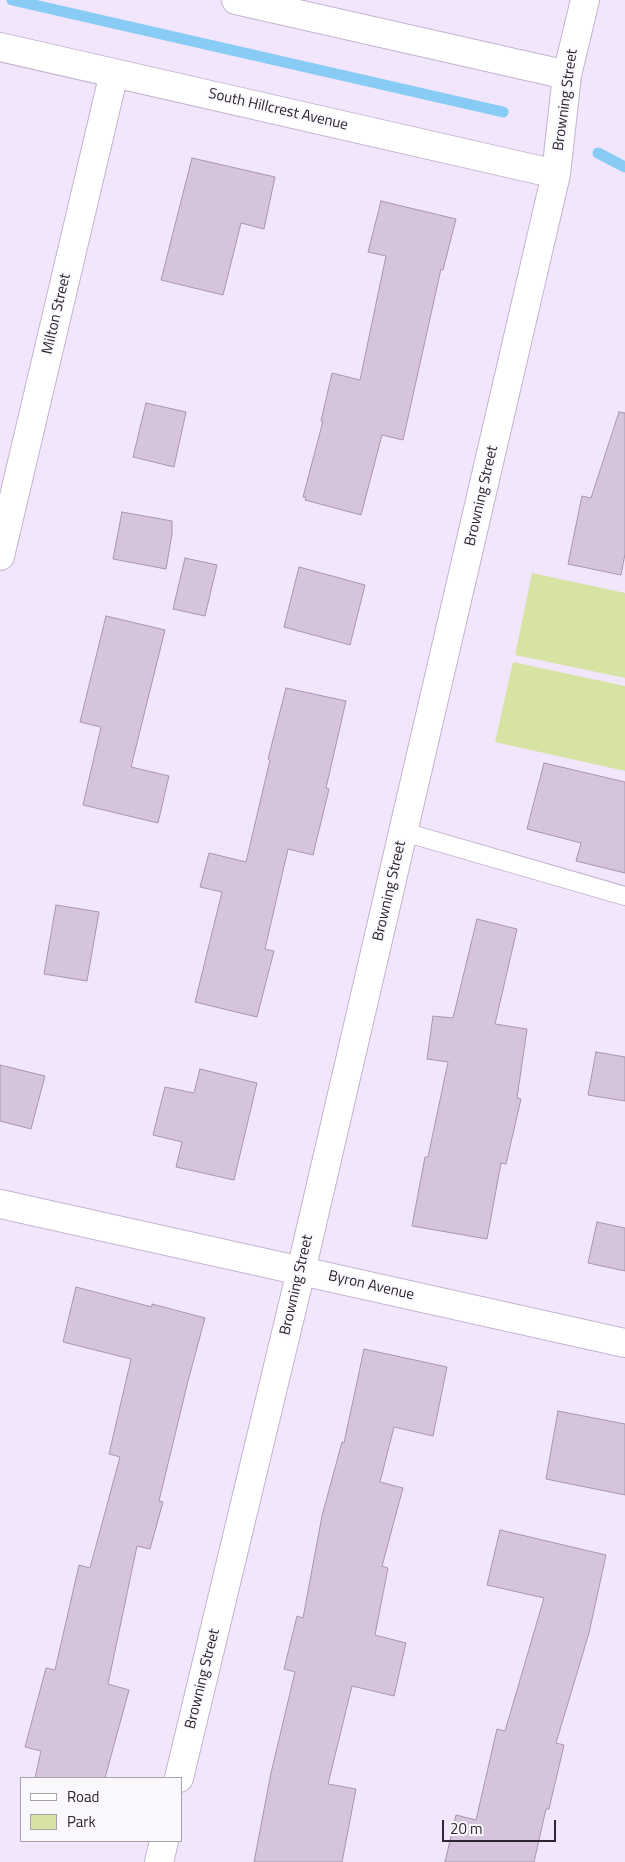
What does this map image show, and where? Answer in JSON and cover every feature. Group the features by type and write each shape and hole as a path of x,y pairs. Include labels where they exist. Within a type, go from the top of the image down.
{"street":[{"path":"236,0 567,74"},
{"name":"Browning Street","path":"179,1777 301,1271 556,174 567,74 585,0"},
{"name":"South Hillcrest Avenue","path":"0,47 556,174"},
{"name":"Milton Street","path":"0,556 114,73"},
{"name":"Byron Avenue","path":"0,1204 625,1343"},
{"path":"158,1862 164,1842"}],"lane":[{"path":"404,832 625,896"}],"green space":[{"path":"532,573 625,593 625,678 515,655"},
{"path":"513,662 625,686 625,771 495,742"}],"building":[{"path":"192,158 275,177 264,229 241,223 223,295 161,280"},
{"path":"381,201 456,219 443,270 441,269 403,440 382,435 361,515 305,500 306,497 303,497 323,421 321,421 332,373 360,380 386,256 368,252"},
{"path":"146,403 186,412 174,467 133,457"},
{"path":"619,412 625,413 625,554 621,575 568,564 582,496 591,498"},
{"path":"122,512 172,521 172,534 166,569 113,559"},
{"path":"185,558 217,565 205,616 173,609"},
{"path":"299,567 365,585 350,645 284,627"},
{"path":"106,616 165,630 131,767 169,776 158,823 83,805 101,727 80,722"},
{"path":"286,688 346,701 326,788 329,789 313,855 288,849 265,949 274,951 257,1017 195,1002 222,892 200,887 209,853 246,862 270,760 268,759"},
{"path":"544,763 625,782 625,873 576,861 581,843 527,829"},
{"path":"56,905 99,912 87,981 44,974"},
{"path":"477,919 517,929 495,1024 527,1029 517,1098 521,1099 506,1164 501,1163 487,1239 412,1226 425,1157 428,1157 448,1062 427,1059 433,1016 453,1018"},
{"path":"596,1052 625,1057 625,1101 588,1095"},
{"path":"0,1065 45,1076 31,1129 0,1121"},
{"path":"200,1069 257,1083 234,1180 176,1167 182,1142 153,1135 165,1087 194,1093"},
{"path":"597,1222 625,1228 625,1271 588,1263"},
{"path":"76,1287 152,1307 152,1304 205,1318 159,1501 163,1502 150,1549 137,1546 108,1684 129,1690 105,1777 35,1777 41,1751 25,1747 46,1668 55,1670 79,1565 90,1568 120,1457 109,1454 131,1359 63,1342"},
{"path":"364,1349 447,1367 433,1436 394,1427 380,1482 403,1488 382,1566 388,1568 375,1635 406,1643 394,1696 352,1686 328,1784 356,1789 342,1862 254,1862 271,1773 295,1672 284,1669 297,1616 303,1618 322,1516 342,1442 344,1443"},
{"path":"558,1411 625,1424 625,1495 546,1479"},
{"path":"500,1530 606,1555 589,1633 556,1743 564,1745 549,1809 546,1809 534,1862 445,1862 456,1815 476,1820 497,1729 505,1731 544,1598 487,1585"}],"waterway":[{"path":"12,0 503,112"},
{"path":"598,153 625,167"}]}
